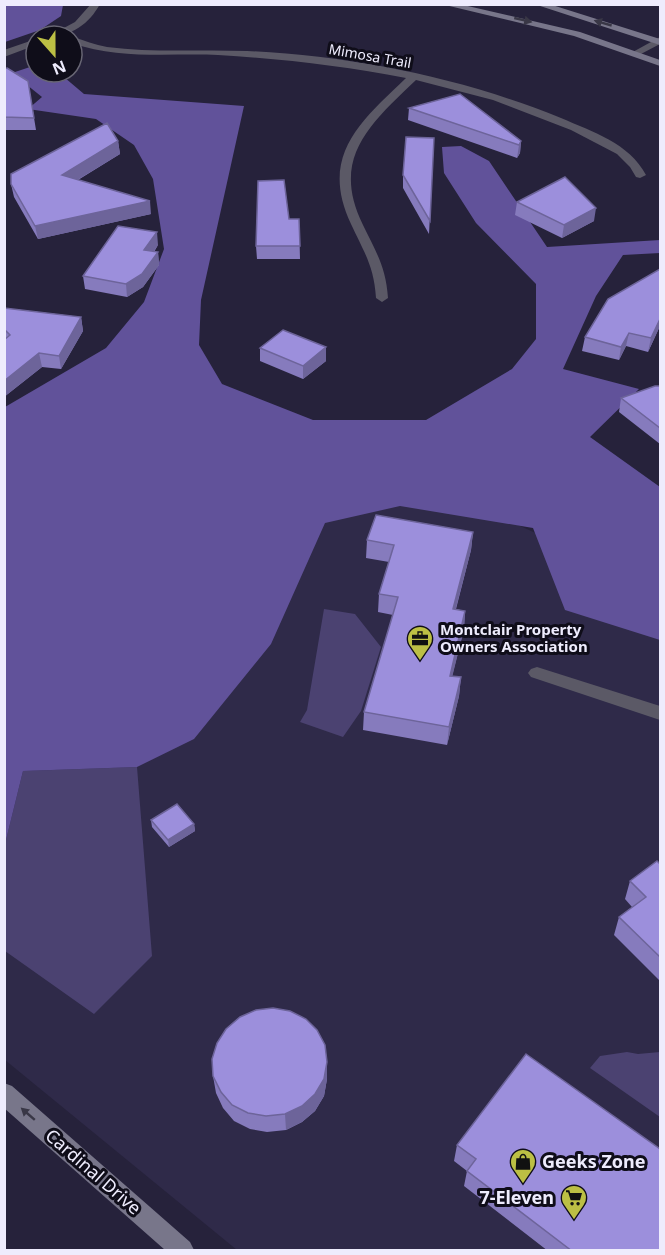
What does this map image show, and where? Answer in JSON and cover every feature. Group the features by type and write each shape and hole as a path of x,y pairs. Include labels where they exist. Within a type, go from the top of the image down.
{"main road":[{"path":"445,4 539,24 636,53 660,63"},
{"path":"538,4 660,41"},
{"name":"Cardinal Drive","path":"4,1093 182,1251"}],"street":[{"path":"77,24 89,16 96,4"},
{"path":"636,53 660,41"},
{"name":"Mimosa Trail","path":"84,43 111,50 264,56 356,67 413,77 556,119 620,151 632,161 640,175"},
{"path":"4,54 24,46"},
{"path":"382,298 381,271 347,202 343,176 346,159 354,140 367,121 413,77"},
{"path":"537,673 660,712"}],"shaded area":[{"path":"5,4 63,5 61,16 49,24 24,24 24,35 5,42"},
{"path":"24,69 24,83 12,73"},
{"path":"26,84 72,84 84,94 244,106 201,300 199,345 222,384 313,420 426,420 512,369 536,339 536,284 476,223 444,173 442,147 461,146 489,161 547,247 660,240 660,253 623,255 596,296 563,369 639,389 590,437 660,487 660,640 565,610 533,528 400,506 325,523 271,644 194,739 137,767 23,771 5,844 5,407 106,348 144,302 164,249 153,179 134,145 96,119 28,109 42,97"},
{"path":"142,350 660,591 660,1250 237,1250 5,1060 4,409"},
{"path":"324,609 355,614 381,647 361,711 343,737 300,722 307,710"},
{"path":"137,767 152,956 94,1014 5,951 5,844 23,771"},
{"path":"627,1052 638,1054 660,1052 660,1117 590,1068 600,1056"}],"building":[{"path":"7,68 24,79 24,84 28,84 34,118 4,117 4,69"},
{"path":"460,94 521,141 519,145 409,108"},
{"path":"107,123 118,141 62,175 150,201 35,226 11,184 11,174"},
{"path":"406,137 434,138 430,221 403,175"},
{"path":"565,177 596,208 564,225 517,202"},
{"path":"284,180 289,219 299,219 300,246 256,246 258,181"},
{"path":"118,226 157,232 144,250 158,252 142,274 126,284 83,276"},
{"path":"660,269 660,319 651,338 629,333 621,347 585,337 608,299"},
{"path":"4,308 81,317 59,356 39,353 4,381 4,340 10,335 4,329"},
{"path":"283,330 326,347 303,366 260,348"},
{"path":"660,386 660,428 621,398"},
{"path":"376,515 473,532 453,609 465,611 450,676 461,677 449,727 364,712 398,597 379,594 394,545 367,540"},
{"path":"177,804 194,824 168,840 151,820"},
{"path":"657,861 660,864 660,957 619,917 646,897 630,881"},
{"path":"273,1008 290,1011 306,1019 317,1030 325,1045 327,1062 324,1079 315,1094 302,1106 285,1114 266,1116 248,1113 232,1105 221,1092 213,1076 212,1059 217,1043 226,1029 240,1017 256,1010"},
{"path":"526,1054 660,1149 660,1251 572,1251 467,1171 476,1159 457,1145"}],"place":[{"name":"Montclair Property Owners Association","path":"420,662"},
{"name":"Geeks Zone","path":"523,1185"},
{"name":"7-Eleven","path":"574,1221"}]}
